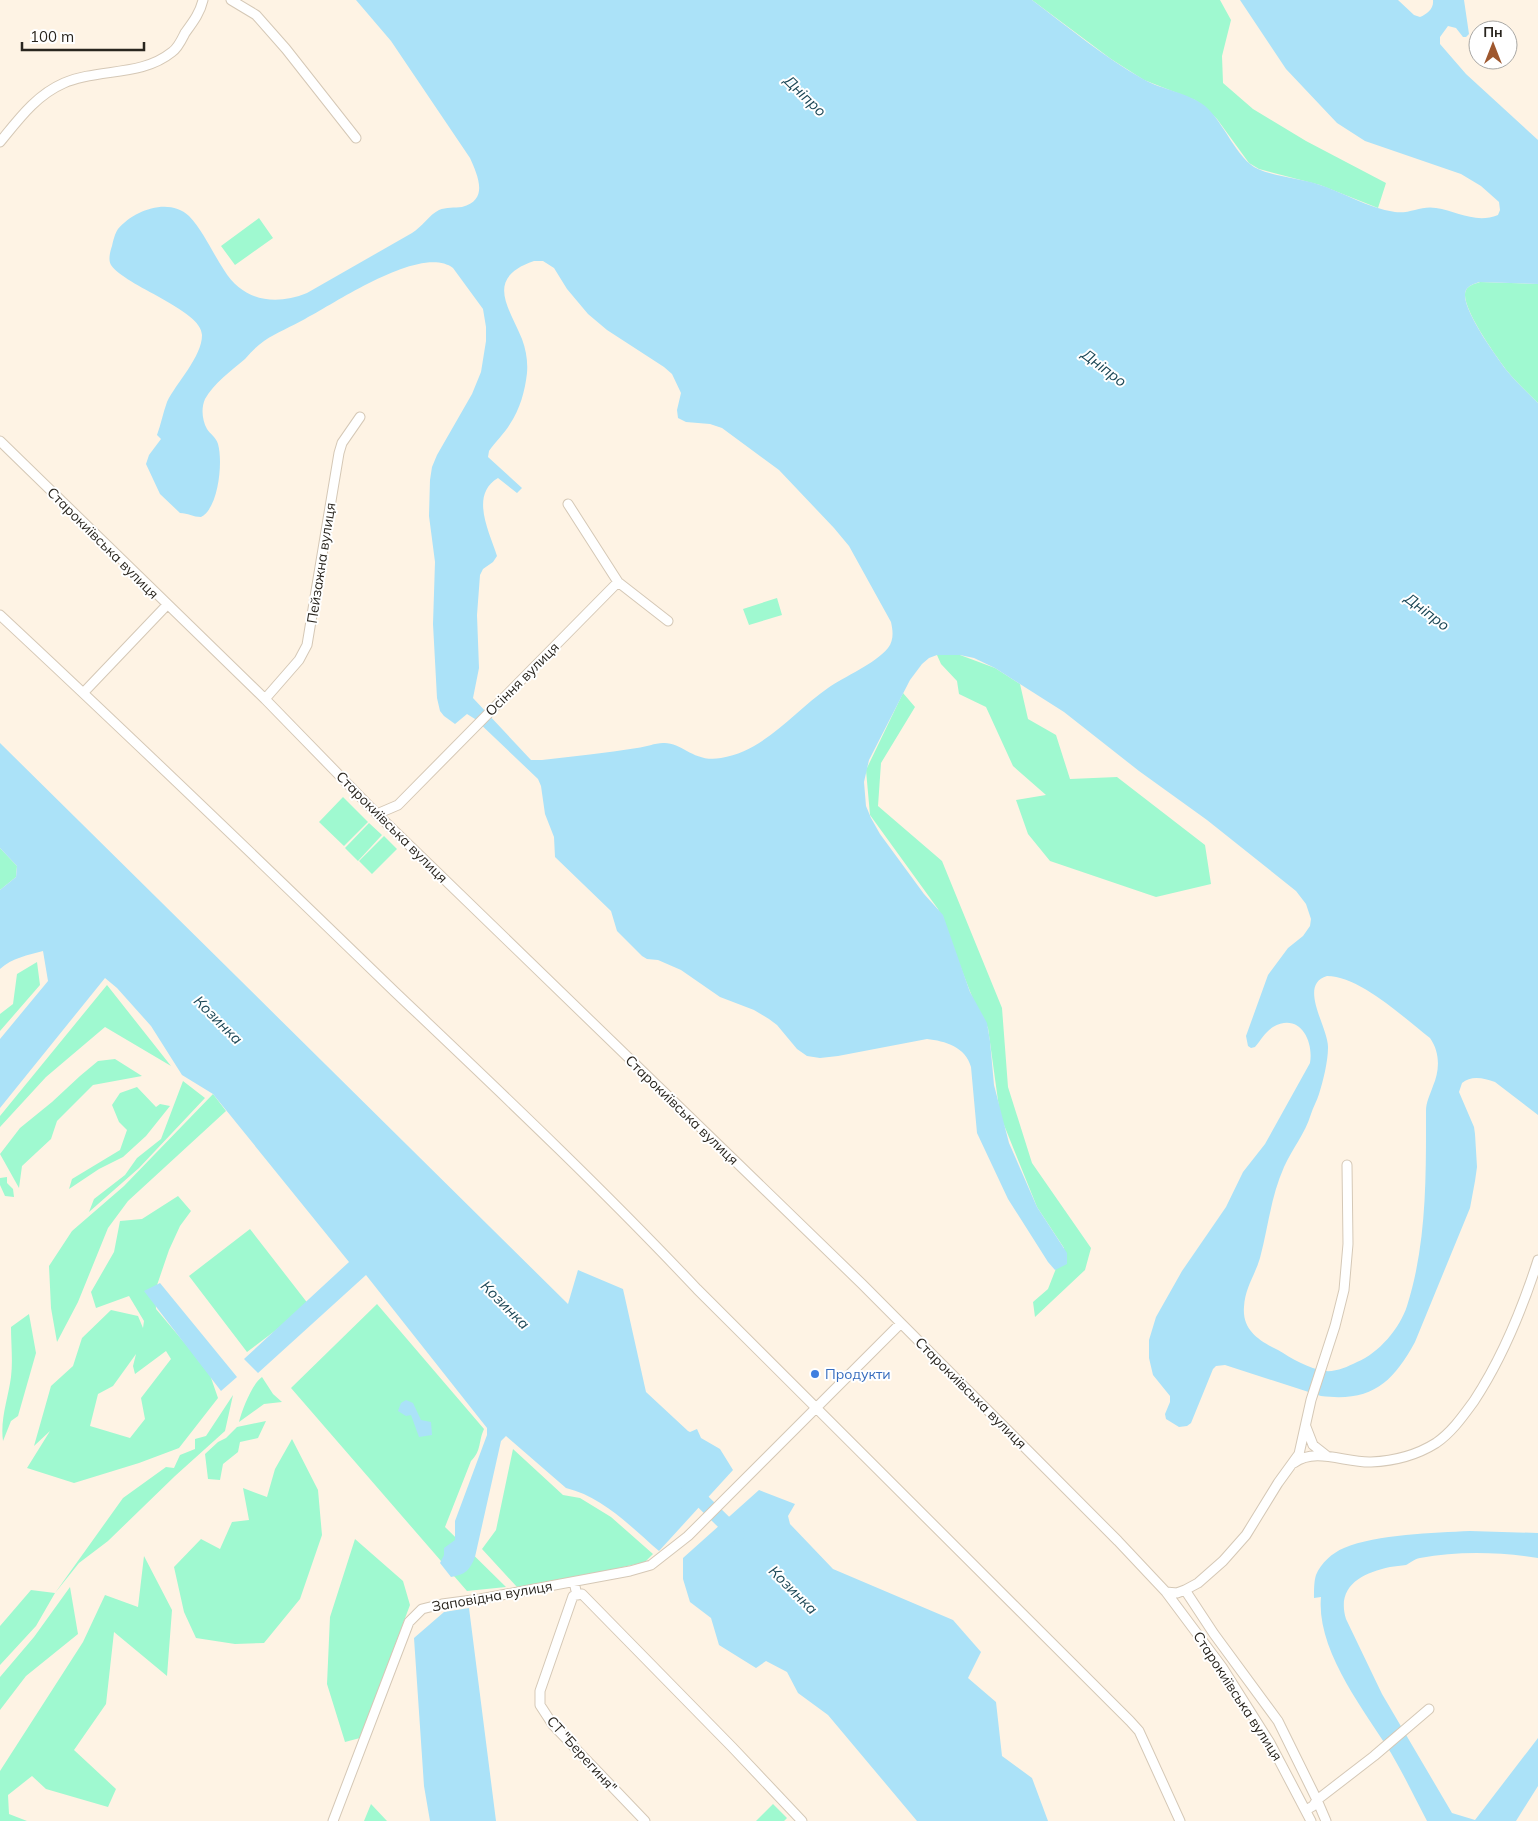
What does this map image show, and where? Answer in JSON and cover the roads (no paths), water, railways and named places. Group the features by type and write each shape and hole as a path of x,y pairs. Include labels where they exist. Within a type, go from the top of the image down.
{"street":[{"path":"0,142 24,112 44,95 64,83 96,75 151,66 174,51 201,10 203,0"},
{"path":"231,0 256,15 286,48 356,138"},
{"name":"Пейзажна вулиця","path":"265,699 299,660 307,645 339,453 342,443 360,417"},
{"name":"Старокиївська вулиця","path":"0,441 166,605 265,699 377,814 900,1323 1118,1541 1166,1592 1200,1636 1240,1694 1270,1742 1311,1821"},
{"path":"568,504 618,582 668,621"},
{"name":"Осіння вулиця","path":"377,814 398,805 618,582"},
{"path":"86,690 166,605"},
{"path":"0,615 187,790 646,1235 697,1289 1139,1731 1180,1821"},
{"path":"1166,1592 1177,1593 1198,1583 1236,1548 1299,1454 1312,1400 1344,1290 1348,1244 1347,1165"},
{"path":"1284,1475 1293,1464 1302,1458 1314,1456 1328,1457 1358,1462 1397,1458 1423,1450 1448,1433 1466,1412 1498,1361 1518,1317 1538,1260"},
{"name":"Заповідна вулиця","path":"334,1821 408,1622 422,1609 574,1582 651,1565 688,1536 900,1323"},
{"path":"1306,1427 1313,1445 1328,1457"},
{"path":"574,1582 577,1595 582,1594 802,1821"},
{"path":"1185,1590 1209,1628 1275,1716 1326,1821"},
{"name":"СТ \"Берегиня\"","path":"577,1595 573,1596 540,1691 540,1705 553,1725 646,1821"},
{"path":"1306,1810 1429,1709"}],"water":[{"name":"Дніпро","path":"356,0 1032,0 1114,61 1150,83 1190,97 1205,106 1244,158 1258,169 1317,184 1385,210 1406,212 1431,207 1474,218 1490,217 1498,215 1500,210 1499,202 1481,186 1461,174 1365,141 1337,123 1286,69 1240,0 1398,0 1414,15 1420,17 1430,11 1433,0 1464,0 1468,35 1463,37 1456,28 1448,26 1440,37 1440,44 1466,74 1538,140 1538,284 1479,282 1467,288 1465,297 1473,319 1496,356 1511,376 1538,403 1538,1115 1495,1082 1482,1078 1473,1078 1462,1083 1459,1092 1474,1127 1475,1134 1477,1167 1470,1208 1415,1342 1398,1369 1378,1387 1367,1393 1354,1396 1321,1396 1225,1365 1216,1366 1213,1369 1191,1423 1187,1426 1179,1427 1166,1419 1165,1414 1170,1402 1170,1396 1153,1375 1149,1358 1149,1340 1156,1317 1182,1271 1226,1207 1243,1172 1265,1144 1310,1063 1311,1054 1307,1038 1303,1031 1290,1023 1282,1023 1273,1027 1255,1047 1251,1048 1248,1046 1246,1036 1268,975 1288,948 1303,936 1310,926 1311,919 1306,904 1296,891 1207,820 1139,771 1064,712 995,668 974,658 960,655 937,655 929,658 922,664 910,680 869,760 864,782 866,806 871,818 880,834 924,894 943,915 970,992 987,1023 994,1085 1009,1143 1037,1207 1067,1253 1067,1264 1055,1270 1008,1199 977,1133 971,1067 965,1054 948,1043 927,1039 838,1056 820,1058 807,1056 797,1049 777,1025 769,1019 754,1010 720,997 681,970 658,960 647,959 642,956 617,931 611,911 555,857 554,837 545,814 541,786 538,779 475,719 467,714 455,724 440,711 437,698 433,624 435,562 429,516 430,480 432,467 437,455 472,394 481,372 486,341 483,309 453,268 439,263 421,264 400,269 379,278 261,343 218,382 205,399 203,410 204,422 217,442 220,461 216,494 207,512 201,517 180,513 160,494 146,464 149,455 161,439 157,435 167,402 198,352 202,335 199,326 190,316 131,281 111,265 110,253 114,237 125,222 133,216 152,208 172,207 181,210 189,216 204,235 224,270 240,288 250,294 272,300 295,297 307,293 412,233 439,210 471,204 479,193 479,186 476,171 470,158 391,41","holes":["534,261 543,261 554,268 567,289 588,314 607,330 672,374 681,393 677,410 678,418 686,422 710,424 722,428 779,470 849,546 891,622 892,639 888,648 882,654 868,665 828,688 765,739 737,754 721,758 703,758 677,746 663,743 614,751 531,760 473,698 479,668 477,615 480,575 483,569 493,562 497,556 484,515 483,504 485,494 489,485 498,478 517,493 522,488 488,457 489,451 508,428 517,412 527,373 525,347 507,305 504,294 505,285 509,276 519,268","1327,976 1340,978 1367,990 1381,999 1430,1038 1436,1049 1438,1067 1426,1108 1422,1234 1414,1282 1407,1306 1394,1331 1373,1353 1349,1366 1325,1371 1294,1360 1258,1339 1246,1322 1244,1307 1248,1288 1260,1258 1280,1178 1287,1160 1302,1135 1324,1078 1328,1048 1314,997 1315,988 1318,981"]},
{"path":"0,743 568,1304 578,1270 623,1289 646,1392 688,1431 697,1429 701,1438 720,1449 733,1470 659,1551 616,1514 592,1498 566,1488 506,1436 501,1441 475,1557 466,1571 451,1577 440,1563 444,1555 444,1548 455,1540 455,1521 487,1435 487,1428 366,1275 258,1373 244,1359 349,1262 213,1094 182,1075 151,1026 117,988 105,978 0,1108 0,1039 48,981 43,951 15,960 0,969 0,890 16,877 17,866 0,848"},
{"path":"160,1283 237,1377 221,1391 144,1291"},
{"path":"406,1400 413,1403 421,1420 431,1422 432,1435 419,1437 411,1415 406,1416 398,1411 401,1403"},
{"path":"759,1490 795,1504 788,1516 790,1524 833,1569 953,1620 981,1652 968,1678 996,1702 1002,1756 1032,1778 1048,1821 917,1821 828,1715 798,1693 787,1672 766,1661 756,1668 719,1645 711,1618 690,1602 683,1579 683,1558"},
{"path":"1470,1531 1538,1533 1538,1558 1479,1553 1449,1554 1414,1560 1406,1565 1390,1567 1361,1577 1348,1590 1344,1608 1346,1619 1382,1694 1452,1813 1475,1820 1538,1738 1538,1786 1516,1821 1427,1821 1391,1753 1344,1679 1326,1638 1321,1617 1321,1597 1314,1598 1316,1575 1321,1566 1327,1559 1344,1548 1357,1543 1389,1537"},
{"path":"469,1608 496,1821 430,1821 424,1786 414,1638 444,1612"}],"waterway":[{"name":"Козинка","path":"689,1488 737,1535"}],"place":[{"name":"Продукти","path":"815,1374"}]}
